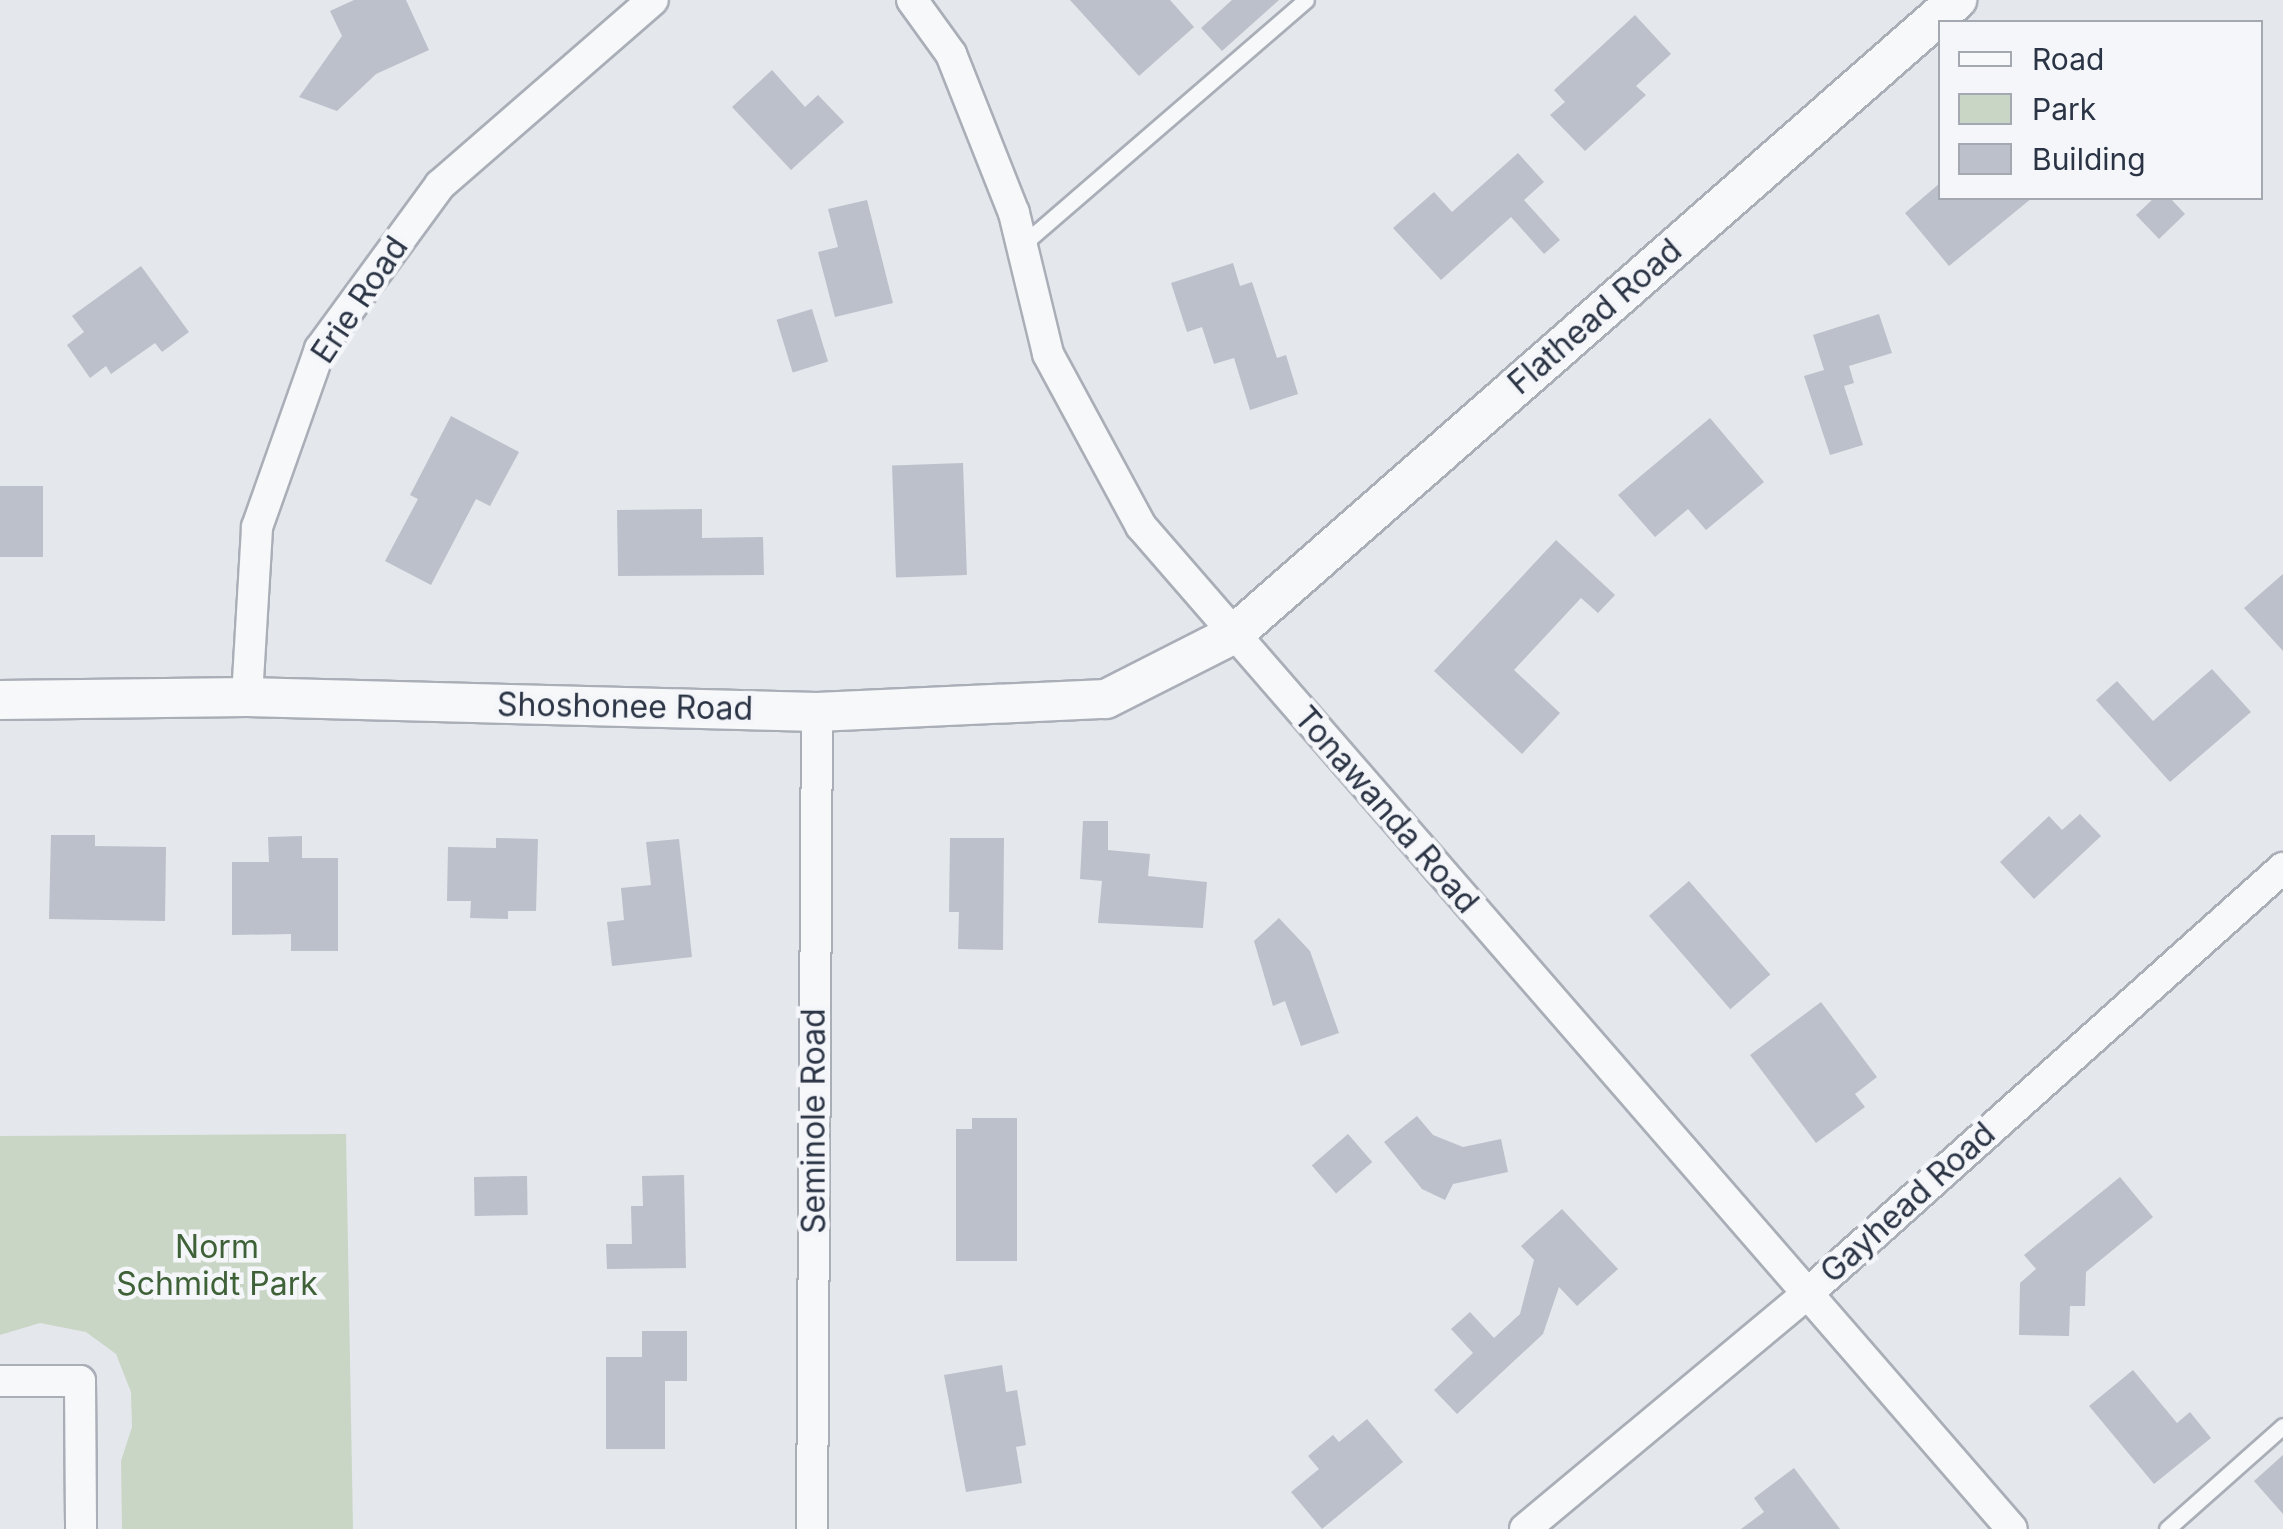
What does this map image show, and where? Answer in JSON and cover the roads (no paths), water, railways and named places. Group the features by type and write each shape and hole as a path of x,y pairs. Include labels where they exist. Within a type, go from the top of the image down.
{"street":[{"name":"Erie Road","path":"247,697 258,527 320,349 440,185 653,0"},
{"name":"Tonawanda Road","path":"912,0 951,54 1022,245 1048,354 1141,526 2012,1529"},
{"name":"Flathead Road","path":"1234,634 1957,0"},
{"name":"Shoshonee Road","path":"0,700 247,697 817,712 1106,699 1234,634"},
{"name":"Seminole Road","path":"812,1529 817,712"},
{"name":"Gayhead Road","path":"1525,1529 1806,1294 2283,868"},
{"path":"0,1381 80,1381 81,1529"}],"lane":[{"path":"1022,245 1306,0"},
{"path":"2167,1529 2283,1426"}],"park label":[{"name":"Norm Schmidt Park","path":"217,1266"}]}
